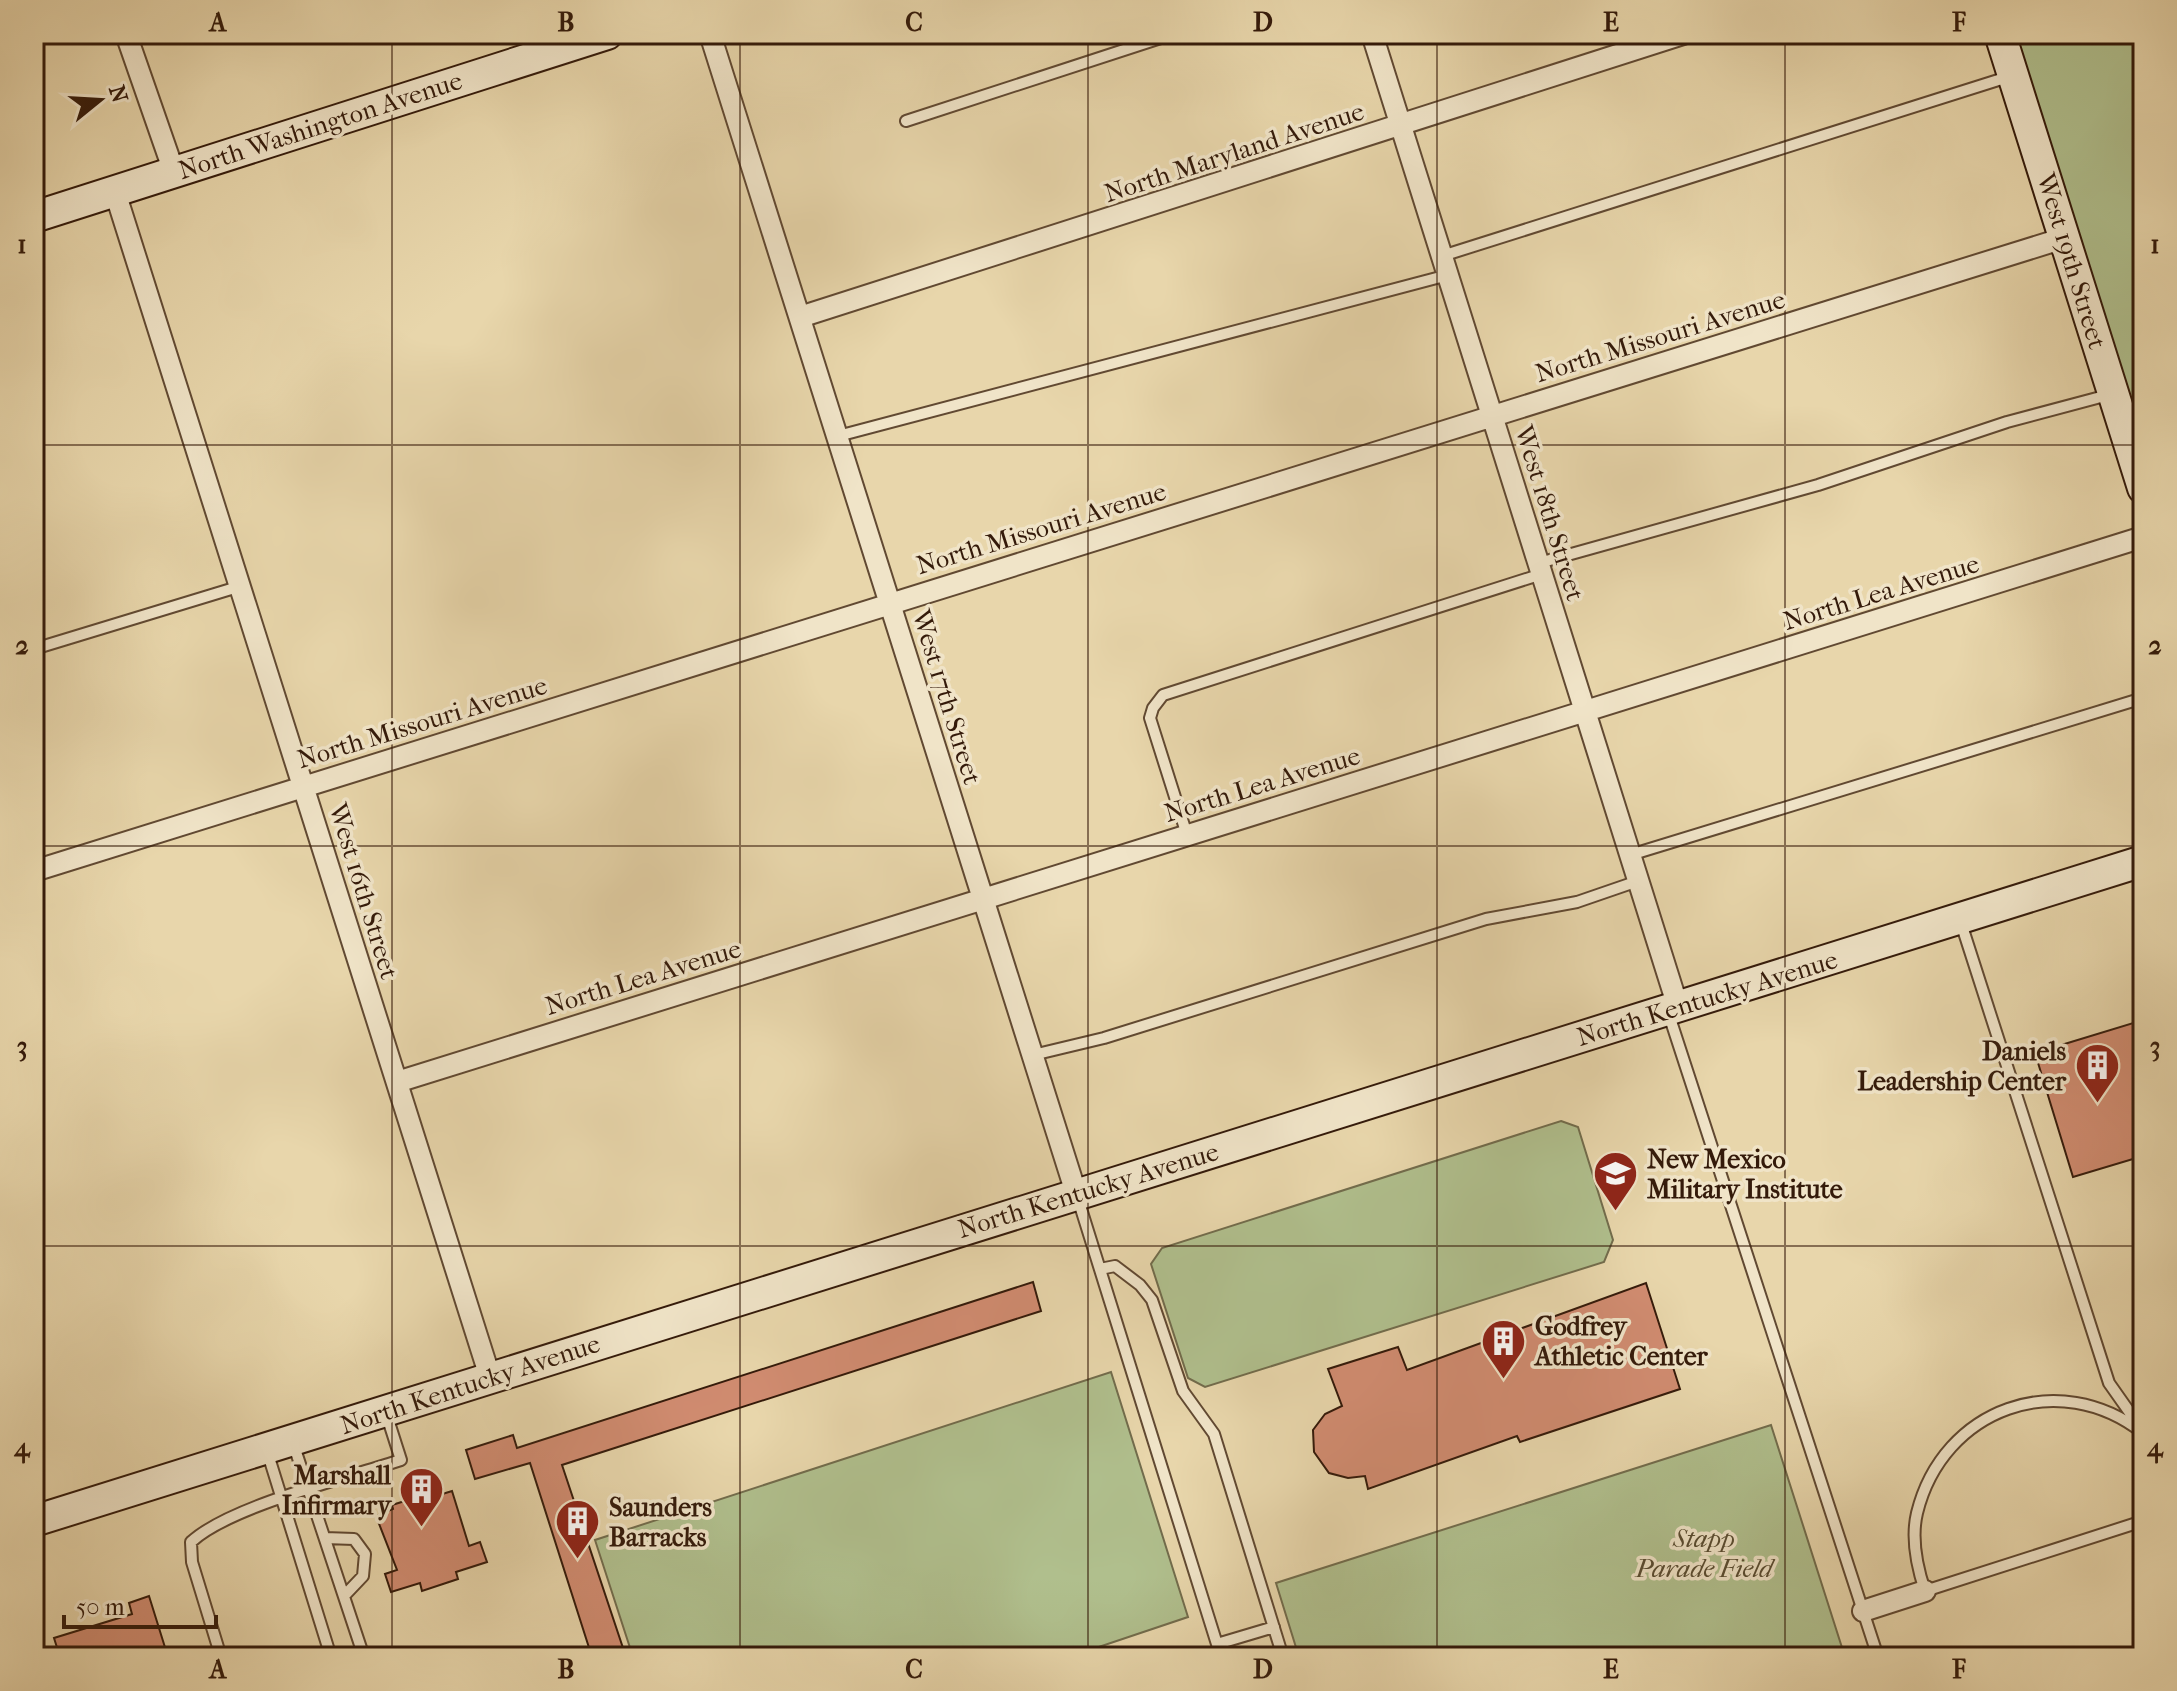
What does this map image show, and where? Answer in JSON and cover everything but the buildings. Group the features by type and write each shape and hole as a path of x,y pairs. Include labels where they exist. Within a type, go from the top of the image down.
{"street":[{"path":"126,34 174,172"},
{"name":"North Washington Avenue","path":"34,217 607,34"},
{"name":"West 17th Street","path":"710,34 1076,1193"},
{"name":"West 18th Street","path":"1372,34 1630,855 1673,1009"},
{"name":"North Maryland Avenue","path":"800,317 1683,34"},
{"name":"West 19th Street","path":"2000,34 2143,488"},
{"name":"West 16th Street","path":"115,192 490,1377"},
{"name":"North Missouri Avenue","path":"34,871 2064,238"},
{"name":"North Lea Avenue","path":"397,1082 2143,537"},
{"name":"North Kentucky Avenue","path":"34,1521 2143,861"},
{"path":"1863,1611 1925,1591"}],"lane":[{"path":"906,121 1173,34"},
{"path":"838,436 1445,265 2013,75"},
{"path":"1187,835 1150,718 1163,695 1540,569 1804,489 2007,422 2113,393"},
{"path":"34,649 241,586"},
{"path":"1630,855 2143,698"},
{"path":"1033,1055 1104,1038 1486,919 1577,902 1638,881"},
{"path":"1959,918 2109,1383 2143,1432"},
{"path":"1673,1009 1878,1657"},
{"path":"1076,1193 1221,1657"},
{"path":"1100,1269 1115,1266 1140,1285 1152,1300 1183,1391 1214,1434 1283,1657"},
{"path":"2099,1406 2109,1383"},
{"path":"2143,1432 2122,1416 2099,1406 2058,1401 2018,1405 1972,1426 1935,1469 1916,1516 1918,1568 1925,1591 2143,1521"},
{"path":"221,1657 192,1562 191,1542 207,1527 401,1460 386,1411"},
{"path":"280,1445 309,1490 364,1657"},
{"path":"280,1445 282,1499 331,1657"},
{"path":"325,1538 354,1539 365,1554 363,1576 344,1596"},
{"path":"1217,1644 1274,1627"}],"green space":[{"path":"2000,34 2143,34 2143,488"},
{"path":"1561,1121 1578,1127 1613,1240 1604,1262 1205,1387 1188,1378 1151,1264 1162,1248"},
{"path":"1111,1372 1188,1617 1069,1657 633,1657 595,1540"},
{"name":"Stapp Parade Field","path":"1771,1425 1845,1657 1299,1657 1276,1583"}],"place":[{"name":"Daniels Leadership Center","path":"2097,1105"},
{"name":"New Mexico Military Institute","path":"1616,1213"},
{"name":"Godfrey Athletic Center","path":"1504,1380"},
{"name":"Marshall Infirmary","path":"422,1529"},
{"name":"Saunders Barracks","path":"578,1561"}]}
